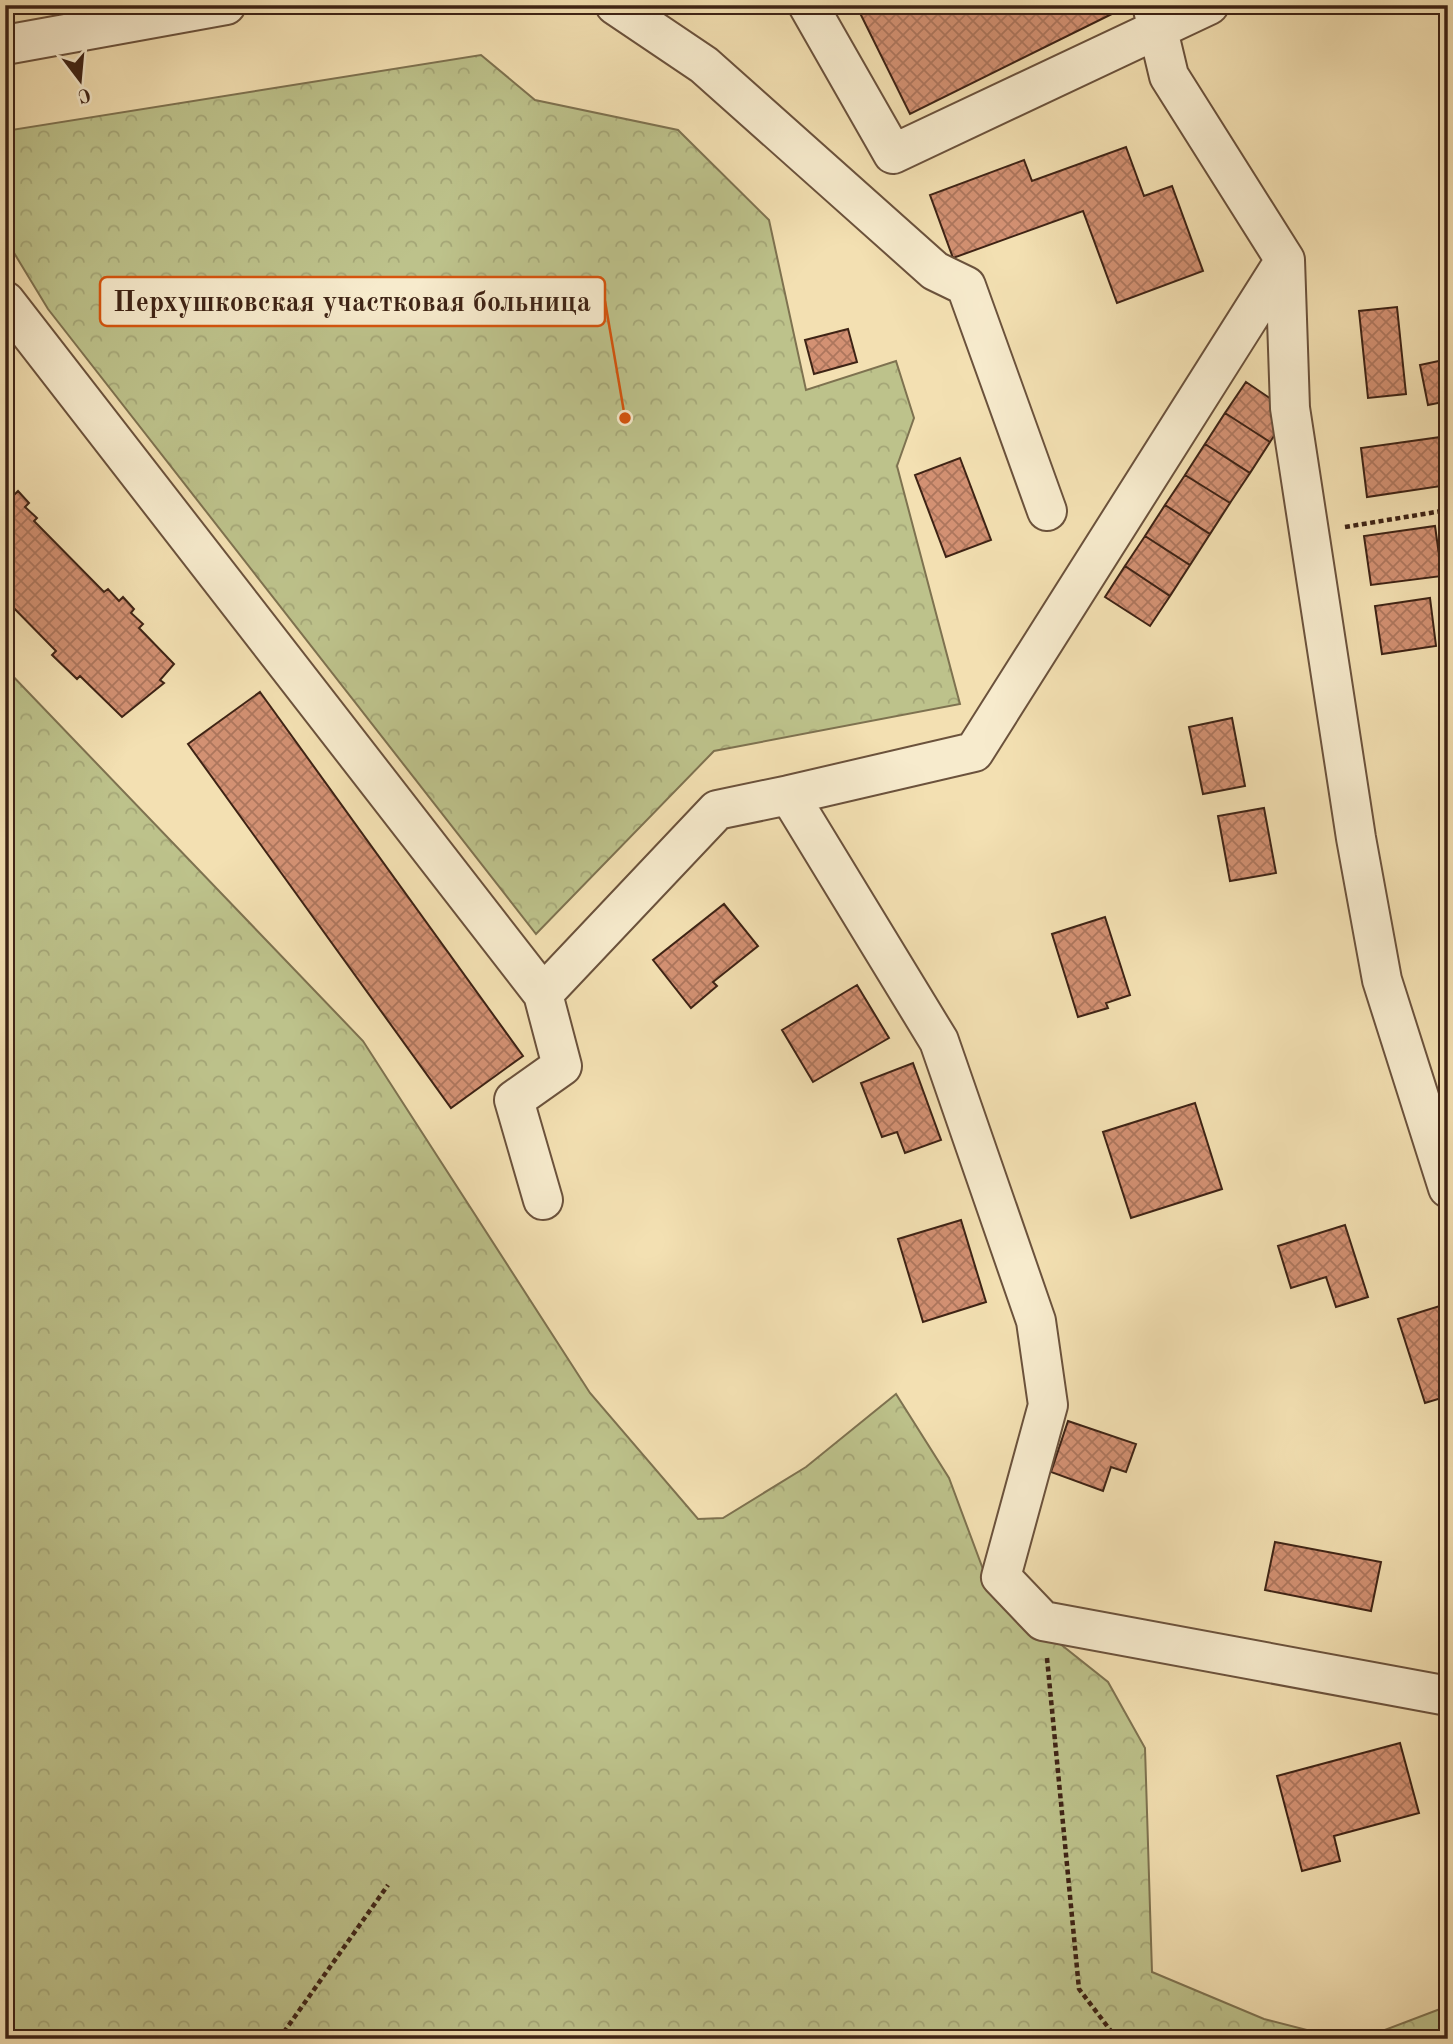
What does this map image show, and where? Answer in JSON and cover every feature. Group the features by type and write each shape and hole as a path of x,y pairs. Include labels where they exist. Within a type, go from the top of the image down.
{"street":[{"path":"5,45 64,18 226,5"},
{"path":"615,5 704,65 935,271 966,286 1046,511"},
{"path":"808,5 893,154 1156,16 1209,5"},
{"path":"1156,16 1169,76 1285,260 1290,408 1356,838 1382,980 1448,1188"},
{"path":"542,994 717,810 974,752 1285,260"},
{"path":"5,301 542,994 562,1066 514,1100 543,1200"},
{"path":"789,794 939,1041 1036,1321 1048,1405 1001,1577 1043,1621 1448,1696"}],"path":[{"path":"1309,533 1448,510"},
{"path":"1043,1621 1079,1989 1117,2039"},
{"path":"279,2039 388,1885"}],"green space":[{"path":"481,55 535,100 678,130 769,220 806,390 896,361 914,418 897,466 960,704 714,751 536,934 48,309 5,238 5,131"},
{"path":"5,668 363,1041 590,1393 698,1519 723,1518 806,1467 896,1394 949,1478 990,1588 1108,1682 1145,1748 1152,1972 1264,2019 1342,2039 5,2039"},
{"path":"1448,2006 1448,2039 1361,2039"}],"building":[{"path":"856,5 940,5 943,11 954,5 1130,5 910,114"},
{"path":"1126,147 1144,196 1172,186 1203,271 1117,303 1083,211 953,258 930,195 1024,160 1032,181"},
{"path":"1397,307 1406,394 1368,398 1359,311"},
{"path":"848,329 857,362 814,374 805,340"},
{"path":"1448,359 1448,401 1428,405 1420,365"},
{"path":"1246,382 1274,401 1278,430 1270,442 1225,413"},
{"path":"1225,413 1270,442 1250,473 1205,444"},
{"path":"1448,436 1448,485 1367,497 1361,448"},
{"path":"1205,444 1250,473 1230,503 1185,475"},
{"path":"960,458 991,540 946,557 915,475"},
{"path":"1185,475 1230,503 1210,534 1165,505"},
{"path":"5,486 14,495 18,491 29,503 25,507 37,518 34,521 104,592 108,589 119,601 123,597 134,609 131,613 143,624 139,628 174,664 160,680 164,683 122,717 80,676 77,679 52,655 56,651 5,599"},
{"path":"1165,505 1210,534 1190,565 1145,536"},
{"path":"1435,526 1442,576 1371,585 1364,536"},
{"path":"1145,536 1190,565 1170,596 1125,566"},
{"path":"1125,566 1170,596 1150,626 1105,597"},
{"path":"1430,598 1436,646 1382,654 1375,606"},
{"path":"260,692 523,1056 451,1108 188,744"},
{"path":"1232,718 1245,786 1203,794 1189,727"},
{"path":"1264,808 1276,873 1230,881 1218,816"},
{"path":"724,904 758,946 713,982 717,986 691,1008 653,960"},
{"path":"1105,917 1130,995 1106,1003 1108,1008 1078,1017 1052,934"},
{"path":"857,985 889,1038 813,1082 782,1030"},
{"path":"913,1063 941,1140 905,1153 897,1132 882,1137 861,1083"},
{"path":"1195,1103 1222,1189 1131,1218 1103,1132"},
{"path":"961,1220 986,1302 923,1322 898,1239"},
{"path":"1345,1225 1368,1297 1336,1307 1326,1277 1291,1288 1278,1246"},
{"path":"1446,1304 1448,1396 1425,1403 1398,1319"},
{"path":"1068,1421 1136,1444 1126,1472 1111,1467 1103,1491 1051,1472"},
{"path":"1275,1542 1381,1562 1371,1611 1265,1590"},
{"path":"1400,1743 1419,1813 1334,1836 1340,1861 1302,1871 1277,1776"}],"place":[{"name":"Перхушковская участковая больница","path":"625,418"}]}
